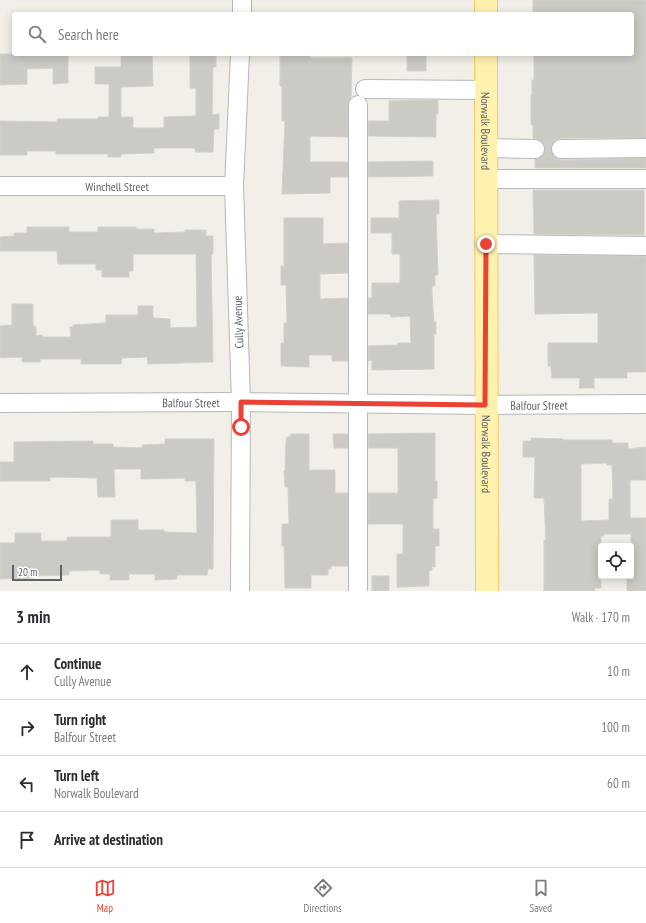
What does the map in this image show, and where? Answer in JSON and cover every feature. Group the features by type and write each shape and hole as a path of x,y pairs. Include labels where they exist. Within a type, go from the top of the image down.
{"main road":[{"path":"486,0 486,12"},
{"name":"Norwalk Boulevard","path":"486,56 485,405 487,591"}],"street":[{"path":"242,0 242,12"},
{"name":"Cully Avenue","path":"240,56 234,186 241,402 240,591"},
{"path":"358,591 357,404 362,97 485,90"},
{"path":"486,148 535,149"},
{"path":"561,149 646,148"},
{"path":"486,179 646,179"},
{"name":"Winchell Street","path":"0,186 234,186"},
{"path":"486,244 646,246"},
{"name":"Balfour Street","path":"0,403 241,402 485,405 646,404"}],"building":[{"path":"533,0 646,0 646,138 561,138 555,140 551,149 552,155 561,160 646,158 646,168 535,168 535,159 544,155 545,149 541,140 533,138 533,125 531,125 531,95 532,80 534,80 534,56 634,56 634,12 533,12"},
{"path":"0,54 12,54 12,56 68,56 68,83 53,84 53,68 27,69 27,84 0,85"},
{"path":"121,56 152,56 153,86 121,87 121,117 133,117 133,128 164,128 164,117 196,116 196,88 190,88 190,56 216,56 216,67 213,67 212,115 219,114 219,129 214,129 213,152 195,152 195,148 154,148 154,153 121,154 121,157 108,157 108,154 56,154 56,151 27,151 27,155 0,155 0,121 57,122 57,119 98,119 98,117 109,117 109,84 95,84 95,67 121,67"},
{"path":"280,56 352,58 351,97 348,105 348,137 310,136 310,162 348,162 348,177 330,177 330,193 282,194 285,121 282,121 282,86 280,86"},
{"path":"407,56 426,56 426,71 407,71"},
{"path":"438,100 438,114 436,114 436,137 368,136 368,121 389,121 389,101"},
{"path":"433,161 433,176 368,177 368,162"},
{"path":"533,190 644,190 644,235 534,234"},
{"path":"439,200 439,214 436,214 438,275 435,275 435,286 432,286 434,322 436,322 436,334 434,334 434,369 372,370 372,360 368,361 368,346 411,343 410,316 391,317 390,314 368,314 368,298 372,298 372,283 400,283 400,254 392,254 392,233 371,233 371,218 399,218 399,201"},
{"path":"284,218 323,218 323,244 348,243 348,273 320,274 320,299 348,298 348,361 332,361 332,355 309,355 309,367 281,366 281,343 284,343 284,323 287,323 286,285 281,285 281,266 284,266"},
{"path":"27,227 69,227 69,232 98,232 98,227 136,227 136,229 154,229 154,233 185,232 185,230 206,230 206,236 213,236 213,254 211,254 213,362 148,364 147,357 122,358 121,364 81,364 81,359 40,359 40,362 22,362 22,357 0,358 0,326 12,325 12,304 33,304 33,326 36,326 36,336 42,335 42,337 71,337 70,327 73,327 73,325 106,323 106,315 138,315 138,306 153,306 153,318 170,319 170,328 197,327 196,254 133,254 133,271 129,271 129,277 102,277 102,270 96,270 96,264 58,264 57,251 0,251 0,237 14,236 14,233 27,233"},
{"path":"534,255 646,256 646,372 627,372 627,378 594,378 594,388 579,388 580,378 552,378 551,366 548,366 548,343 598,343 598,313 535,314"},
{"path":"435,433 435,481 437,481 437,498 433,499 433,529 439,529 439,546 435,546 435,567 432,566 432,570 429,571 429,586 397,587 397,554 403,554 403,524 368,524 368,493 398,493 398,448 368,448 368,434"},
{"path":"291,434 309,434 309,470 335,470 335,493 348,493 348,566 331,566 331,569 328,569 328,575 311,575 311,588 285,588 282,524 289,524 288,487 285,487 284,471 286,441 287,437 291,436"},
{"path":"333,434 348,434 348,448 334,448"},
{"path":"531,438 563,440 612,440 612,443 628,443 628,449 646,447 646,480 630,480 630,518 646,518 646,591 627,591 627,579 634,579 634,543 631,543 631,534 604,534 604,536 601,536 601,543 598,543 598,579 601,579 601,588 595,588 595,591 544,591 544,540 546,540 544,498 534,498 535,457 523,457 523,441 531,441","holes":["607,463 607,465 612,465 613,499 609,499 609,520 581,521 581,464"]},
{"path":"165,439 214,439 213,569 208,569 207,575 177,575 177,579 155,580 155,574 129,574 129,580 110,580 110,574 100,574 100,570 69,571 69,575 0,579 0,543 15,543 15,533 41,533 41,541 67,541 67,537 111,537 111,520 138,520 138,530 164,530 164,532 197,533 196,481 185,481 185,478 141,479 141,469 114,469 115,497 98,497 97,478 50,477 50,481 0,481 0,462 14,462 14,442 93,441 93,444 113,444 113,447 142,448 142,445 165,444"},
{"path":"372,576 389,576 389,591 372,591"}],"tunnel":[{"path":"535,149 561,149"}],"route":[{"path":"241,427 241,402 485,405 486,244"}]}
